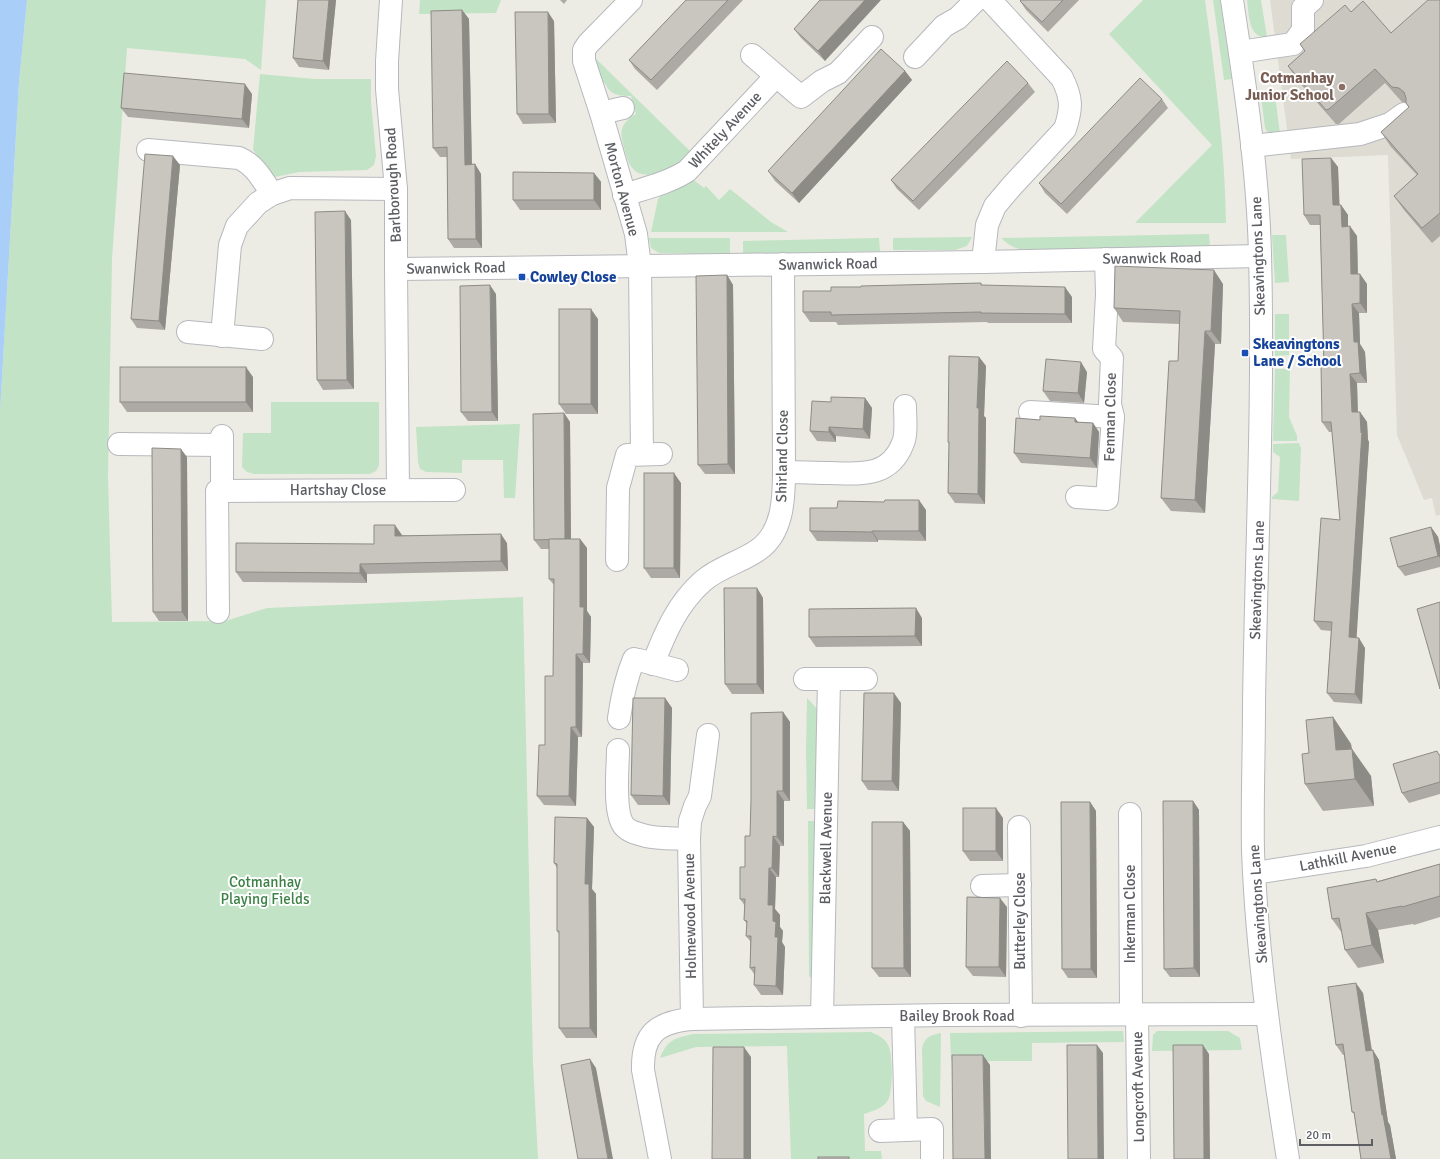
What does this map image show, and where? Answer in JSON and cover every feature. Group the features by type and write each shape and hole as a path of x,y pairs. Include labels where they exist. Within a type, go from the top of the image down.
{"street":[{"name":"Barlborough Road","path":"391,0 387,61 387,89 396,189 398,490"},
{"name":"Morton Avenue","path":"631,0 584,50 584,61 601,113 636,234 640,266"},
{"path":"915,57 944,26 958,18 976,0"},
{"path":"983,262 987,225 995,206 1065,129 1069,117 1070,106 1068,91 1062,78 990,0"},
{"name":"Skeavingtons Lane","path":"1232,0 1252,146 1260,256 1261,395 1253,830 1255,873 1260,950 1267,1014 1288,1159"},
{"path":"1240,52 1293,44 1303,30 1303,8 1312,0"},
{"path":"752,55 801,97 822,81 838,73 872,37"},
{"name":"Whitely Avenue","path":"624,194 662,183 687,171 776,76"},
{"path":"601,113 623,108"},
{"path":"1252,146 1360,134 1390,124 1404,114"},
{"path":"148,150 239,158 247,161 256,170 272,194"},
{"path":"222,336 230,245 237,226 258,202 272,194 290,188 396,189"},
{"name":"Swanwick Road","path":"396,269 983,262 1260,256"},
{"name":"Fenman Close","path":"1076,497 1107,499 1113,417 1110,404 1112,358 1104,349 1107,294 1106,259"},
{"name":"Shirland Close","path":"619,718 622,695 627,676 685,600 703,581 719,570 759,550 775,531 784,497 783,264"},
{"path":"617,560 618,488 643,454 640,266"},
{"path":"188,332 262,339"},
{"path":"784,472 859,474 876,471 884,467 896,458 904,441 905,406"},
{"path":"1030,412 1113,417"},
{"path":"119,444 222,440 222,491 217,491 218,612"},
{"name":"Hartshay Close","path":"222,491 454,490"},
{"path":"639,660 677,670"},
{"path":"805,678 866,679"},
{"name":"Blackwell Avenue","path":"822,1018 829,679"},
{"path":"689,839 690,821 700,796 708,735"},
{"name":"Holmewood Avenue","path":"618,750 617,802 619,814 624,825 635,833 648,836 689,839 692,1019"},
{"name":"Inkerman Close","path":"1130,814 1134,1014"},
{"name":"Butterley Close","path":"1019,827 1021,1016"},
{"name":"Lathkill Avenue","path":"1255,873 1366,856 1440,837"},
{"path":"982,886 1020,885"},
{"name":"Longcroft Avenue","path":"1134,1014 1139,1159"},
{"name":"Bailey Brook Road","path":"660,1159 643,1070 644,1047 664,1024 671,1022 692,1019 903,1016 1267,1014"},
{"path":"903,1016 906,1130"},
{"path":"880,1131 932,1129 932,1159"}],"shaded area":[{"path":"1270,0 1440,0 1440,515 1436,516 1432,498 1424,500 1397,435 1388,155 1291,159"}],"green space":[{"name":"Cotmanhay Playing Fields","path":"27,0 266,0 261,70 245,59 127,48 112,259 108,476 112,622 225,621 267,608 523,597 533,1063 538,1159 0,1159 0,412 19,83"},
{"path":"420,0 501,0 496,13 419,14"},
{"path":"1143,0 1205,0 1222,139 1226,223 1135,223 1212,145 1109,34"},
{"path":"1213,0 1220,0 1232,79 1224,80"},
{"path":"1247,0 1261,0 1267,37 1261,37 1253,30 1249,18"},
{"path":"591,54 692,153 675,167 666,171 647,175 641,174 633,169 627,158 623,145 622,134 623,126 636,114 631,96 615,94 609,90 605,83 599,84"},
{"path":"260,74 315,79 371,79 371,101 376,156 374,165 367,170 299,172 270,178 253,150"},
{"path":"1275,95 1280,134 1268,133 1265,128 1261,97"},
{"path":"691,178 704,188 706,186 719,200 730,189 771,222 788,232 651,232 658,199 663,193"},
{"path":"1209,234 1210,247 1025,250 1018,249 1006,243 1001,238"},
{"path":"1272,235 1286,235 1289,282 1275,283"},
{"path":"972,237 967,246 955,250 893,250 893,238"},
{"path":"649,238 730,238 730,254 659,253 651,248"},
{"path":"879,238 880,251 743,254 743,241"},
{"path":"1275,314 1289,314 1289,355 1275,356"},
{"path":"1275,369 1290,369 1289,417 1297,436 1297,441 1273,441"},
{"path":"271,402 379,402 379,465 376,471 370,474 254,474 247,472 242,467 243,433 271,433"},
{"path":"520,424 515,498 504,498 503,460 462,460 462,473 426,472 420,469 418,462 416,427"},
{"path":"1299,443 1301,448 1299,501 1272,499 1272,497 1278,492 1280,457 1273,452 1273,444"},
{"path":"807,698 818,710 818,809 807,809"},
{"path":"808,821 817,821 814,980 809,976"},
{"path":"1123,1031 1124,1042 1032,1043 1032,1061 951,1061 950,1033"},
{"path":"1157,1031 1228,1031 1240,1038 1242,1050 1152,1051 1153,1035"},
{"path":"871,1032 881,1037 887,1043 890,1049 892,1064 892,1081 888,1100 880,1108 864,1114 865,1151 881,1151 882,1159 791,1159 787,1046 696,1047 660,1058 666,1047 672,1041 693,1034"},
{"path":"941,1033 940,1107 926,1101 923,1096 922,1048 928,1037"}],"water":[{"path":"0,0 27,0 19,83 0,412"}],"building":[{"path":"298,0 329,0 323,61 293,58"},
{"path":"686,0 728,0 651,80 629,60"},
{"path":"820,0 865,0 818,51 794,29"},
{"path":"1063,0 1042,22 1020,1"},
{"path":"1428,0 1440,0 1440,213 1422,228 1394,196 1418,174 1381,132 1409,107 1406,103 1404,92 1399,88 1392,87 1375,69 1326,110 1288,66 1305,51 1300,44 1345,5 1351,12 1363,1 1391,33"},
{"path":"462,10 465,165 475,164 476,239 448,239 447,147 433,148 431,11"},
{"path":"515,12 548,12 549,114 517,114"},
{"path":"881,49 905,71 792,193 768,171"},
{"path":"1007,61 1028,83 913,201 891,180"},
{"path":"124,73 245,84 242,119 121,108"},
{"path":"1140,78 1162,99 1061,204 1039,183"},
{"path":"145,154 173,156 159,321 131,319"},
{"path":"1331,158 1333,205 1341,205 1342,227 1350,226 1351,274 1360,274 1360,303 1352,304 1354,342 1358,342 1360,373 1350,374 1352,412 1360,412 1361,433 1362,432 1349,637 1359,638 1355,694 1327,693 1332,622 1314,621 1321,518 1340,520 1331,422 1322,422 1321,365 1324,365 1320,215 1304,215 1302,159"},
{"path":"513,172 594,173 594,200 513,200"},
{"path":"345,211 347,380 317,380 315,212"},
{"path":"1115,266 1214,270 1211,331 1205,331 1195,500 1161,498 1169,361 1178,361 1180,311 1114,308"},
{"path":"727,275 728,464 698,465 696,276"},
{"path":"981,283 981,285 1065,287 1065,314 981,312 831,315 831,312 803,312 803,291 831,291 831,287"},
{"path":"490,285 492,412 461,412 460,286"},
{"path":"559,309 591,309 591,404 559,404"},
{"path":"949,356 979,357 977,408 979,408 978,494 948,493"},
{"path":"1046,359 1081,362 1078,393 1043,391"},
{"path":"120,367 246,367 246,402 120,402"},
{"path":"831,397 865,398 863,429 829,427 829,432 810,431 812,401 831,402"},
{"path":"564,413 565,539 534,540 533,414"},
{"path":"1040,416 1075,418 1075,422 1093,423 1090,458 1014,453 1016,418 1040,420"},
{"path":"152,448 181,449 182,612 153,612"},
{"path":"644,473 674,473 674,568 644,568"},
{"path":"885,500 919,500 919,531 810,531 810,508 837,508 838,501 884,502"},
{"path":"374,525 395,525 395,536 501,534 501,561 360,564 360,573 236,572 236,543 374,544"},
{"path":"1431,527 1438,556 1398,567 1390,538"},
{"path":"549,539 580,539 580,607 584,607 583,654 576,654 576,727 571,727 569,796 537,796 539,745 545,745 545,676 553,676 554,579 549,579"},
{"path":"724,588 757,588 757,684 725,684"},
{"path":"1440,602 1440,689 1417,609"},
{"path":"916,608 915,636 809,637 809,609"},
{"path":"864,693 894,693 892,781 862,781"},
{"path":"633,698 665,698 663,796 631,795"},
{"path":"783,712 783,791 777,791 777,837 773,836 772,868 769,868 768,905 773,905 773,921 776,922 775,937 778,937 776,986 754,985 755,967 750,968 751,936 746,936 747,921 744,920 745,899 740,899 740,867 745,867 745,836 750,836 751,713"},
{"path":"1333,717 1336,750 1352,749 1355,779 1305,784 1302,754 1309,753 1306,720"},
{"path":"1437,751 1440,755 1440,782 1402,793 1393,764"},
{"path":"1163,801 1193,801 1194,968 1164,969"},
{"path":"1061,802 1090,802 1091,969 1062,969"},
{"path":"963,808 996,808 996,851 963,851"},
{"path":"555,817 587,818 585,884 589,884 590,1028 559,1028 557,864 554,863"},
{"path":"872,822 903,822 904,968 872,968"},
{"path":"1440,864 1440,896 1402,907 1366,913 1372,945 1345,950 1339,918 1332,919 1327,888 1376,879 1377,882"},
{"path":"967,897 1000,898 999,967 966,967"},
{"path":"1356,983 1366,1051 1373,1050 1382,1115 1391,1159 1361,1159 1354,1112 1352,1112 1343,1044 1336,1045 1328,987"},
{"path":"1067,1045 1097,1045 1098,1159 1068,1159"},
{"path":"1173,1045 1203,1045 1204,1159 1174,1159"},
{"path":"713,1047 744,1047 744,1159 712,1159"},
{"path":"952,1055 983,1055 985,1159 953,1159"},
{"path":"590,1059 608,1159 578,1159 561,1065"},
{"path":"818,1157 849,1157 849,1159 818,1159"}],"place":[{"name":"Cotmanhay Junior School","path":"1342,87"},
{"name":"Cowley Close","path":"522,277"},
{"name":"Skeavingtons Lane / School","path":"1245,353"}]}
